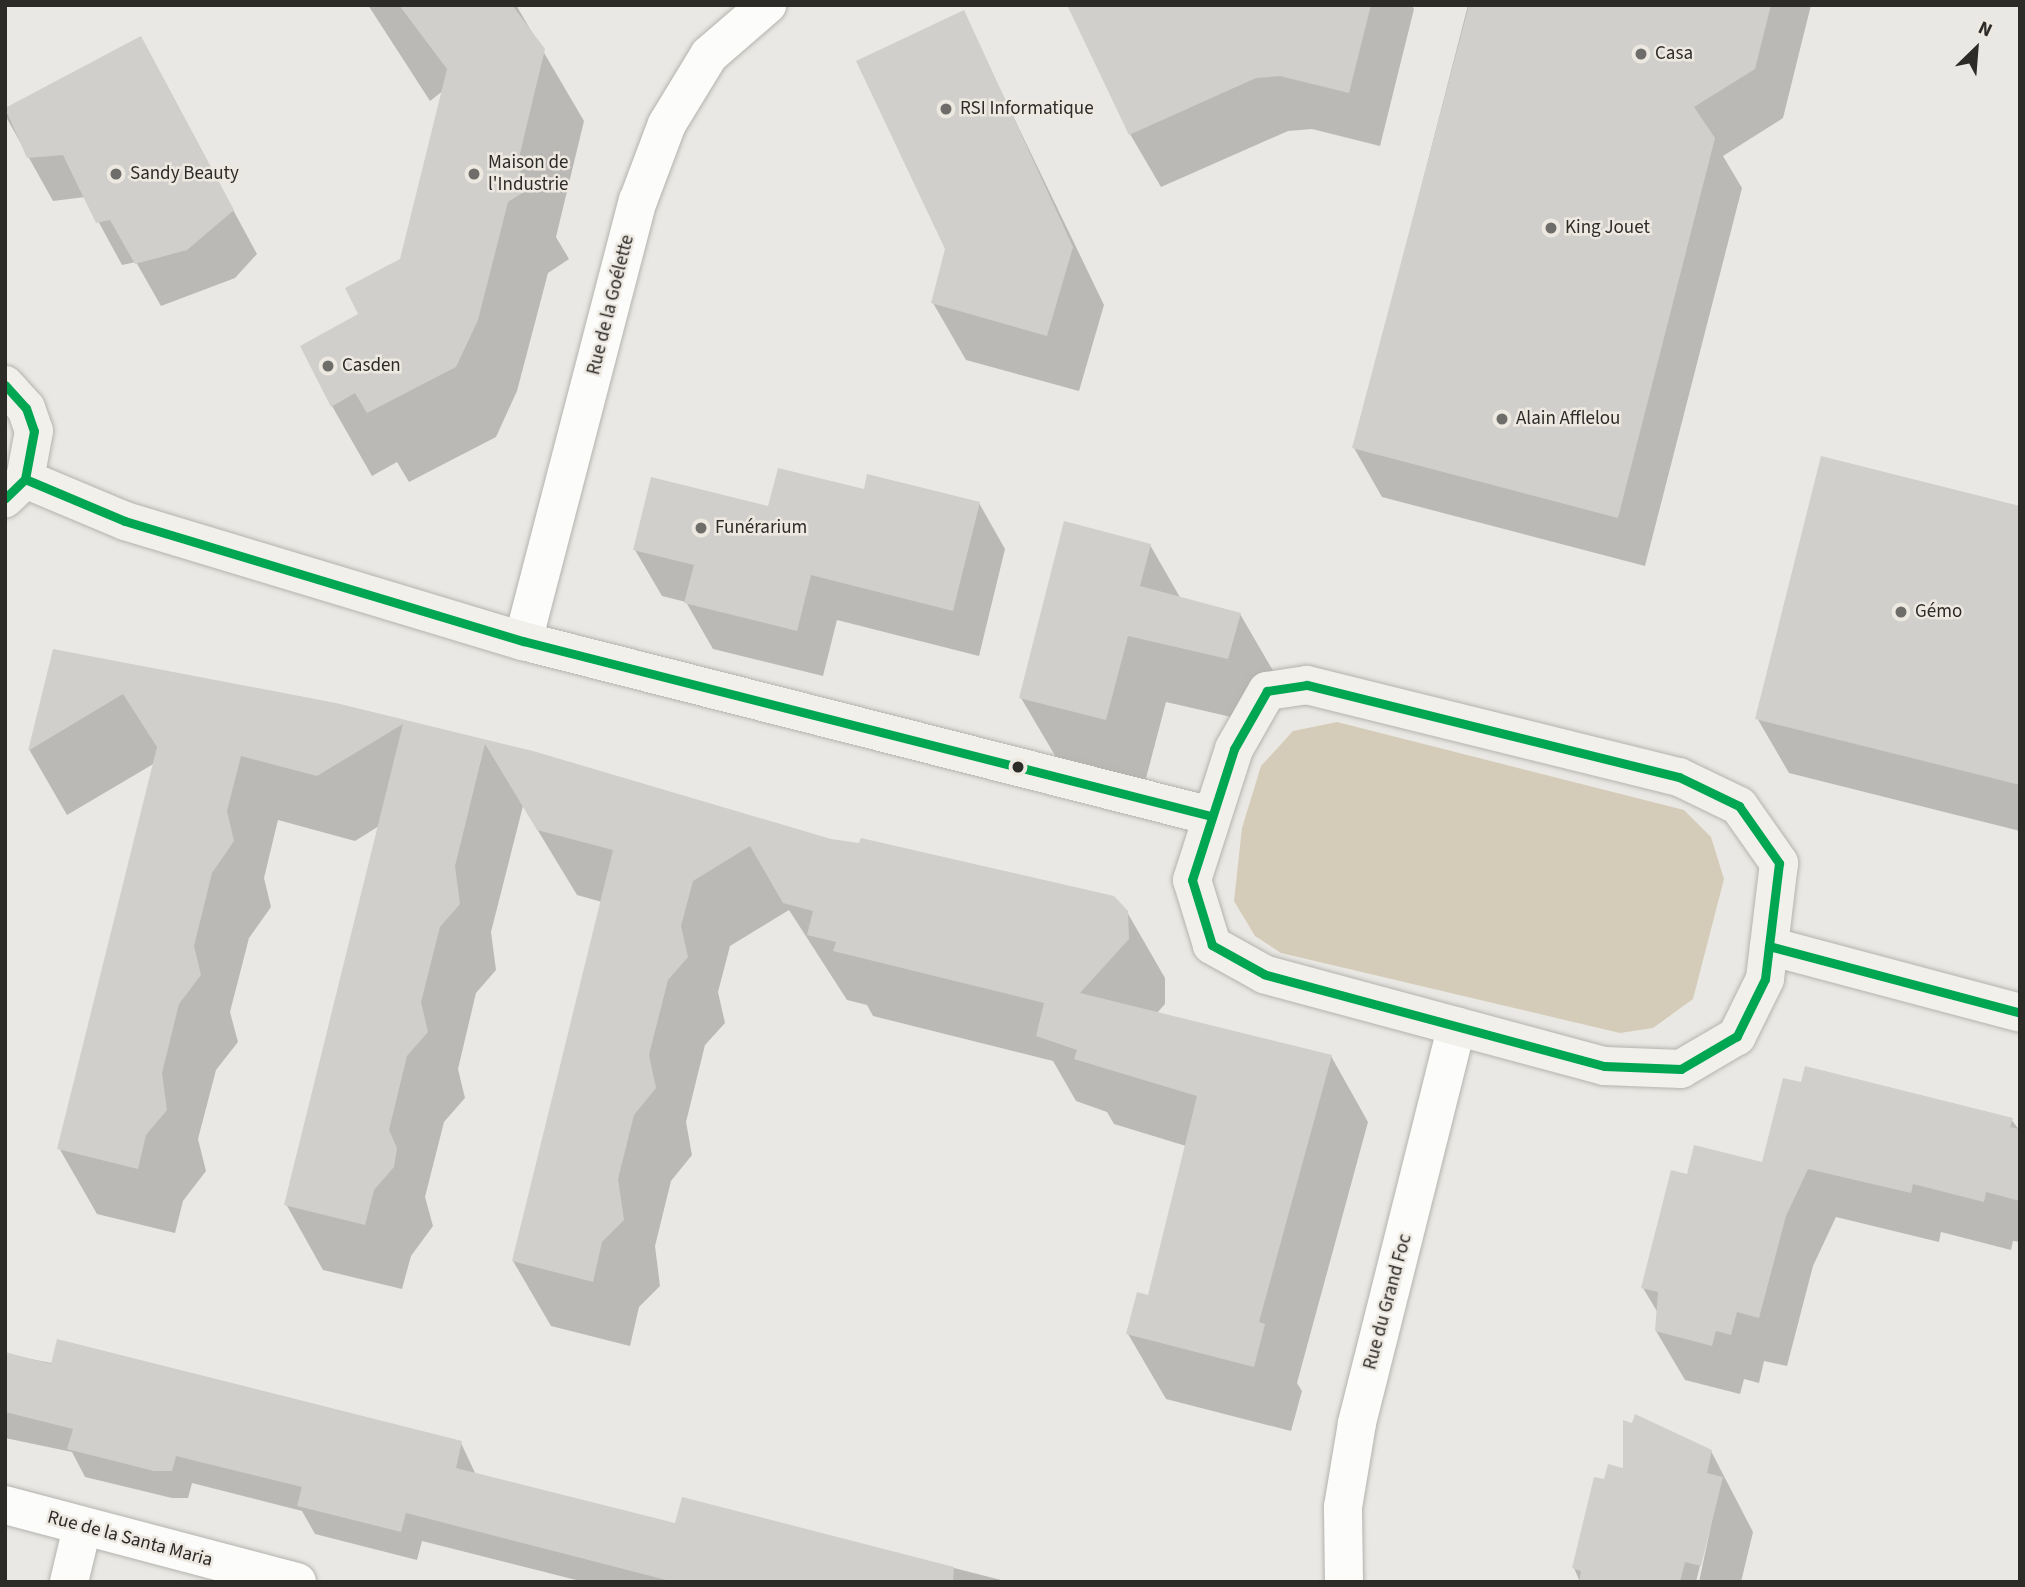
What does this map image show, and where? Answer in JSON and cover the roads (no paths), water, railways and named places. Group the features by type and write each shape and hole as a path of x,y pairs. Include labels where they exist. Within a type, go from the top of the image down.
{"street":[{"name":"Rue de la Goélette","path":"523,641 638,201 667,124 709,55 767,5"},
{"path":"5,385 26,408 34,431 15,489 523,641 1211,816"},
{"path":"1307,685 1679,776 1739,806 1779,863 1769,946 1765,979 1737,1037 1681,1069 1604,1066 1264,974 1212,944 1192,880 1234,749 1267,691 1307,685"},
{"path":"1769,946 2020,1013"},
{"name":"Rue du Grand Foc","path":"1344,1582 1343,1507 1357,1423 1457,1026"},
{"name":"Rue de la Santa Maria","path":"5,1505 82,1528 297,1582"},
{"path":"69,1582 82,1528"}],"place":[{"name":"Casa","path":"1641,54"},
{"name":"RSI Informatique","path":"946,109"},
{"name":"Sandy Beauty","path":"116,174"},
{"name":"Maison de l'Industrie","path":"474,174"},
{"name":"King Jouet","path":"1551,228"},
{"name":"Casden","path":"328,366"},
{"name":"Alain Afflelou","path":"1502,419"},
{"name":"Funérarium","path":"701,528"},
{"name":"Gémo","path":"1901,612"}]}
